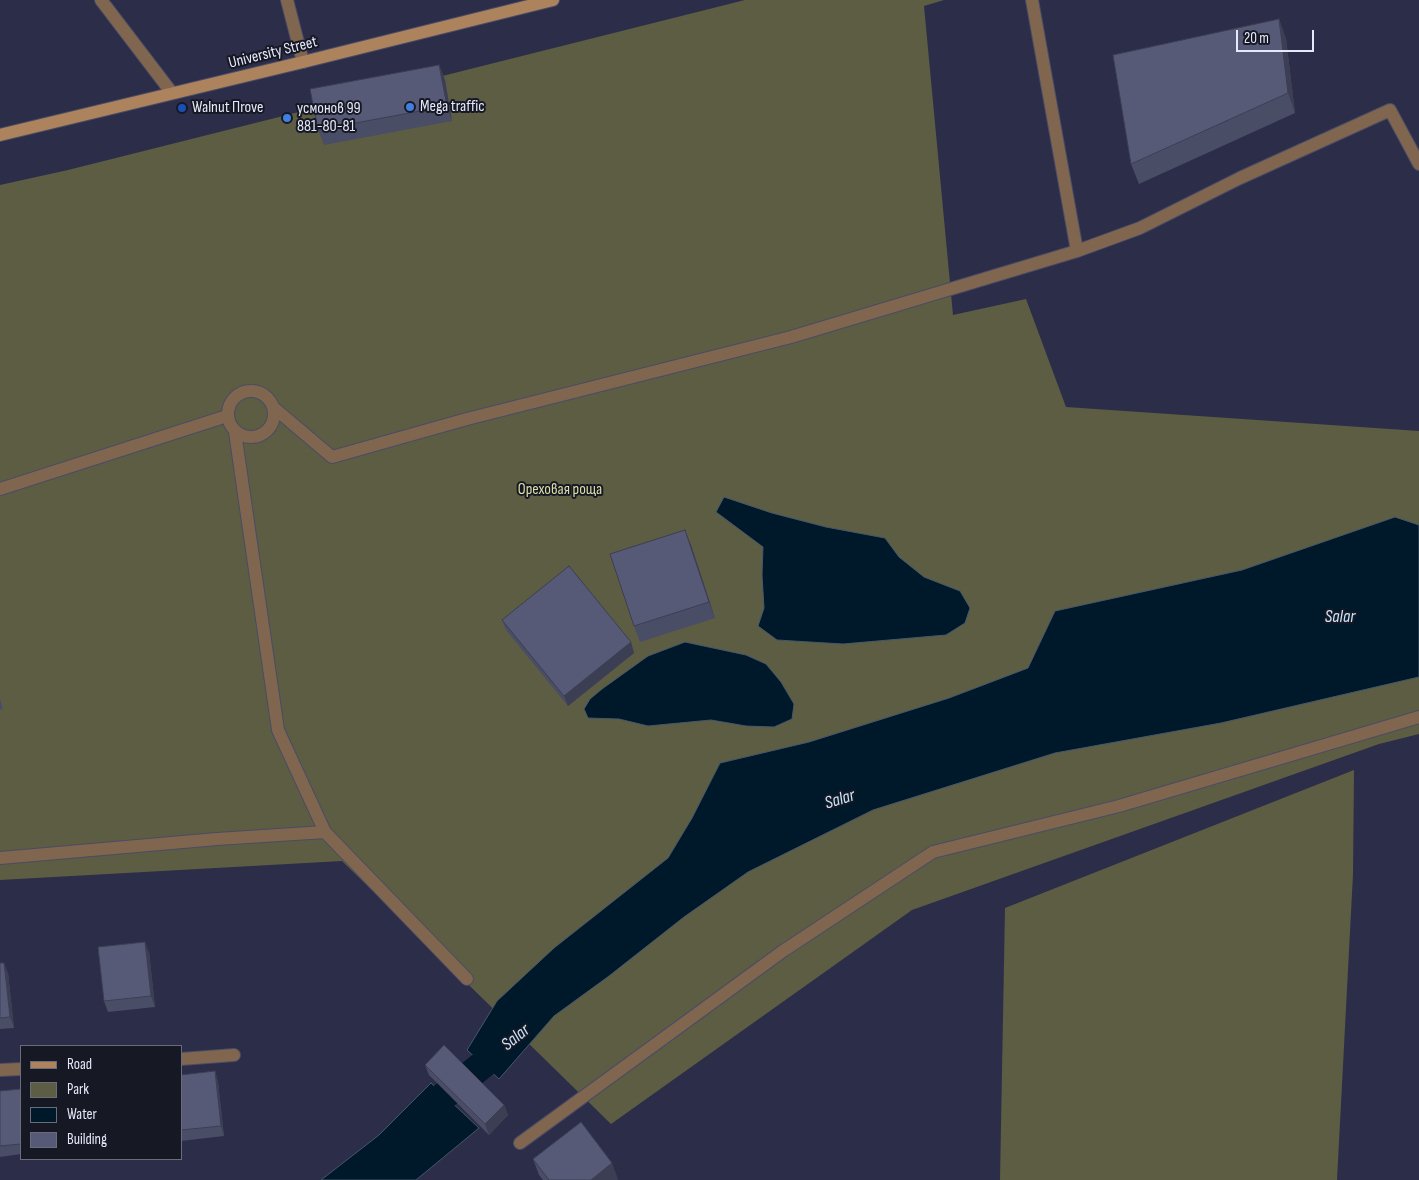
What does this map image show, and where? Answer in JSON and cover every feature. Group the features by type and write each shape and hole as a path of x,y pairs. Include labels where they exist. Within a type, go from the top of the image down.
{"main road":[{"name":"University Street","path":"0,136 553,0"}],"street":[{"path":"101,0 172,93"},
{"path":"287,0 302,62"},
{"path":"1032,0 1077,251"},
{"path":"273,407 332,457 476,417 791,337 1077,251 1140,228 1240,178 1390,110 1419,164"},
{"path":"252,390 261,394 269,399 273,407 274,417 271,426 258,437 242,436 230,426 227,416 228,406 234,397 242,392 252,390"},
{"path":"0,489 227,416"},
{"path":"235,432 278,730 325,832 467,979"},
{"path":"520,1143 783,951 933,852 1119,806 1419,717"},
{"path":"0,858 217,839 325,832"},
{"path":"182,1059 234,1056"},
{"path":"0,1070 20,1068"}],"green space":[{"name":"Ореховая роща","path":"745,0 944,0 924,6 953,315 1026,299 1066,407 1419,431 1419,734 1379,744 912,910 611,1124 342,861 0,880 0,185 68,170"},
{"path":"1354,770 1353,874 1337,1180 1000,1180 1005,908"}],"water":[{"path":"724,497 772,513 826,527 885,538 899,557 924,577 960,591 970,608 965,623 946,635 843,644 777,640 758,626 764,608 763,547 716,512"},
{"name":"Salar","path":"1395,517 1419,525 1419,677 1221,723 1055,753 873,810 748,872 684,917 554,1016 499,1079 467,1050 497,1001 554,948 668,858 692,818 720,763 809,742 949,698 1028,668 1055,611 1242,570"},
{"path":"685,642 746,655 766,664 781,682 794,704 792,719 774,727 746,726 711,720 648,726 619,719 588,718 584,709 590,699 602,689 648,656"},
{"path":"431,1083 479,1128 416,1180 321,1180 379,1135"}],"building":[{"path":"1279,19 1288,93 1131,164 1113,55"},
{"path":"439,65 447,106 318,130 310,89"},
{"path":"685,530 709,602 634,626 610,554"},
{"path":"569,566 631,642 564,696 502,620"},
{"path":"145,942 151,996 104,1001 98,947"},
{"path":"0,963 4,963 10,1017 0,1018"},
{"path":"444,1045 504,1105 485,1124 425,1065"},
{"path":"215,1071 221,1126 182,1130 182,1075"},
{"path":"20,1089 20,1144 0,1146 0,1091"},
{"path":"581,1122 612,1163 591,1180 549,1180 533,1159"}],"waterway":[{"name":"Salar","path":"416,1121 424,1112 512,1041"}],"place":[{"name":"Mega traffic","path":"410,107"},
{"name":"Walnut Пrove","path":"182,108"},
{"name":"усмонов 99 881-80-81","path":"287,118"}]}
